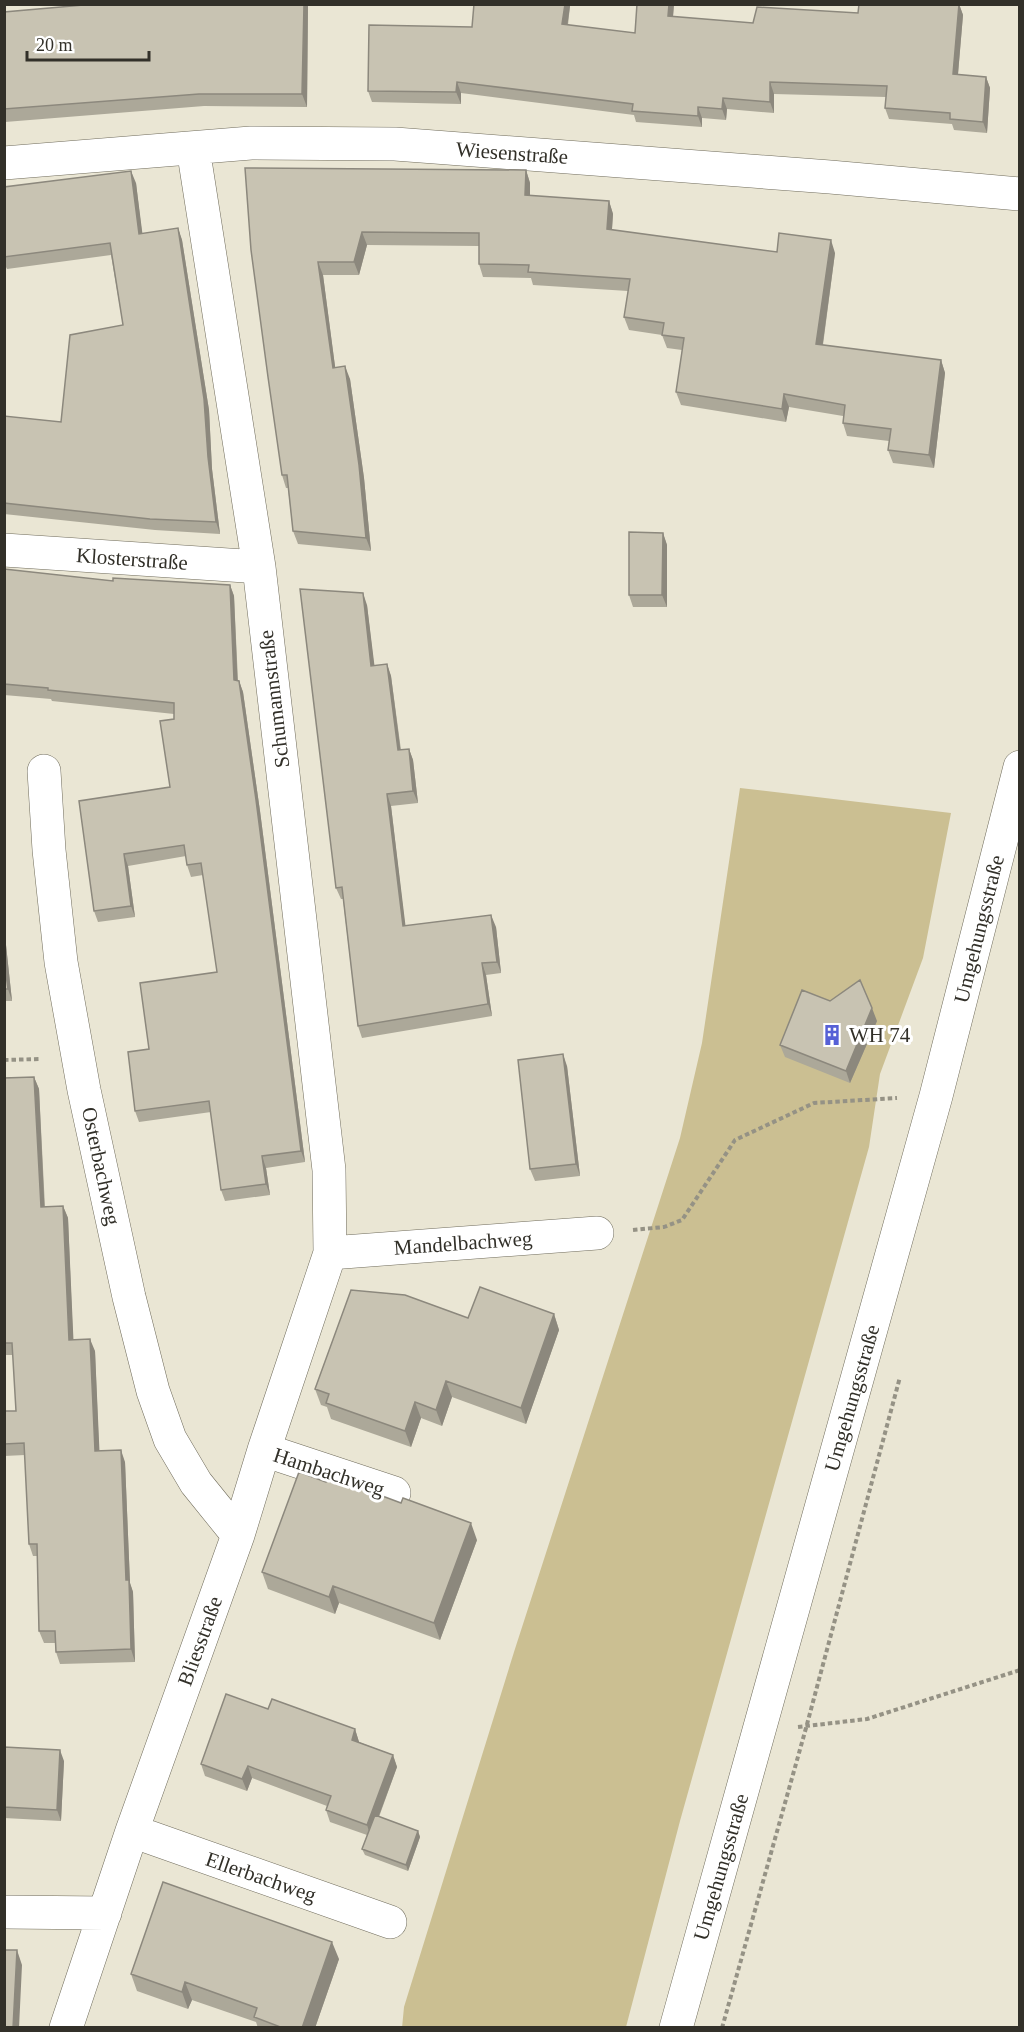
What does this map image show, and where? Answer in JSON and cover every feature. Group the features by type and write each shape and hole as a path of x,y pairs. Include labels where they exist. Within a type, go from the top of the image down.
{"street":[{"name":"Wiesenstraße","path":"4,163 251,143 395,144 1020,194"},
{"name":"Schumannstraße","path":"193,148 259,567 329,1170 330,1253"},
{"name":"Klosterstraße","path":"4,550 259,567"},
{"name":"Umgehungsstraße","path":"676,2028 936,1096 1020,767"},
{"name":"Osterbachweg","path":"44,771 49,850 61,962 84,1090 134,1318 153,1391 170,1439 196,1483 238,1535"},
{"name":"Mandelbachweg","path":"330,1253 597,1233"},
{"name":"Bliesstraße","path":"66,2028 132,1831 238,1535 330,1253"},
{"name":"Hambachweg","path":"264,1450 394,1493"},
{"name":"Ellerbachweg","path":"132,1831 390,1922"},
{"path":"4,1912 105,1913"}],"path":[{"path":"597,1233 664,1227 681,1220 735,1140 814,1103 936,1096"},
{"path":"722,2028 806,1728 902,1369"},
{"path":"761,1725 806,1728 867,1719 1020,1670"}],"shaded area":[{"path":"740,788 951,813 923,958 880,1074 869,1147 680,1821 626,2027 402,2028 404,2007 514,1652 680,1138 702,1043"}],"building":[{"path":"95,4 304,4 302,94 199,94 4,109 4,12"},
{"path":"474,4 565,4 562,24 635,33 637,4 669,4 668,16 753,23 757,7 858,13 859,4 959,4 953,74 986,77 983,122 950,119 950,113 885,108 887,86 770,82 770,102 723,98 722,109 698,107 698,116 632,111 633,104 457,82 456,92 368,91 369,25 472,27"},
{"path":"245,168 526,170 525,195 609,201 607,229 777,252 779,233 831,240 816,344 941,360 929,455 888,450 891,429 843,423 845,405 784,394 782,409 676,392 684,338 662,335 664,323 624,317 630,279 528,272 529,265 479,264 479,233 362,232 354,262 318,262 333,368 345,366 359,465 366,538 293,531 287,475 282,475 251,250"},
{"path":"131,171 139,234 178,228 204,399 216,522 150,519 4,503 4,416 61,422 70,335 123,325 110,243 4,257 4,187"},
{"path":"629,532 663,533 662,595 629,595"},
{"path":"4,569 113,581 113,578 230,585 234,680 239,681 256,800 301,1151 262,1156 266,1184 221,1190 209,1101 135,1111 128,1052 149,1049 140,983 217,972 201,863 187,865 184,845 124,854 131,906 94,911 79,801 170,787 160,721 174,719 174,703 4,684"},
{"path":"300,589 363,593 371,666 387,664 398,750 409,749 413,791 387,794 403,926 491,915 497,962 482,963 488,1004 358,1026 342,887 336,888"},
{"path":"4,960 8,989 4,989"},
{"name":"WH 74","path":"860,980 872,1008 846,1071 780,1045 802,990 830,1001"},
{"path":"563,1054 576,1164 530,1169 518,1060"},
{"path":"34,1077 41,1207 63,1206 69,1340 90,1339 95,1451 121,1450 131,1649 56,1652 55,1631 39,1631 37,1544 29,1544 24,1443 4,1444 4,1411 16,1411 12,1343 4,1343 4,1078"},
{"path":"480,1287 554,1314 521,1408 446,1381 436,1410 415,1402 405,1431 326,1403 329,1394 315,1389 351,1290 405,1295 468,1318"},
{"path":"299,1472 326,1482 329,1476 401,1503 403,1498 471,1523 434,1623 333,1586 329,1597 262,1572"},
{"path":"226,1694 268,1709 272,1699 355,1729 352,1740 393,1755 367,1825 326,1810 331,1796 248,1766 242,1779 201,1764"},
{"path":"4,1747 60,1750 57,1810 4,1807"},
{"path":"375,1815 418,1831 406,1865 362,1849"},
{"path":"163,1882 332,1942 302,2028 283,2028 254,2017 257,2008 185,1982 182,1992 131,1974"},
{"path":"4,1950 17,1950 13,2028 4,2028"}],"place":[{"name":"WH 74","path":"832,1035"}]}
